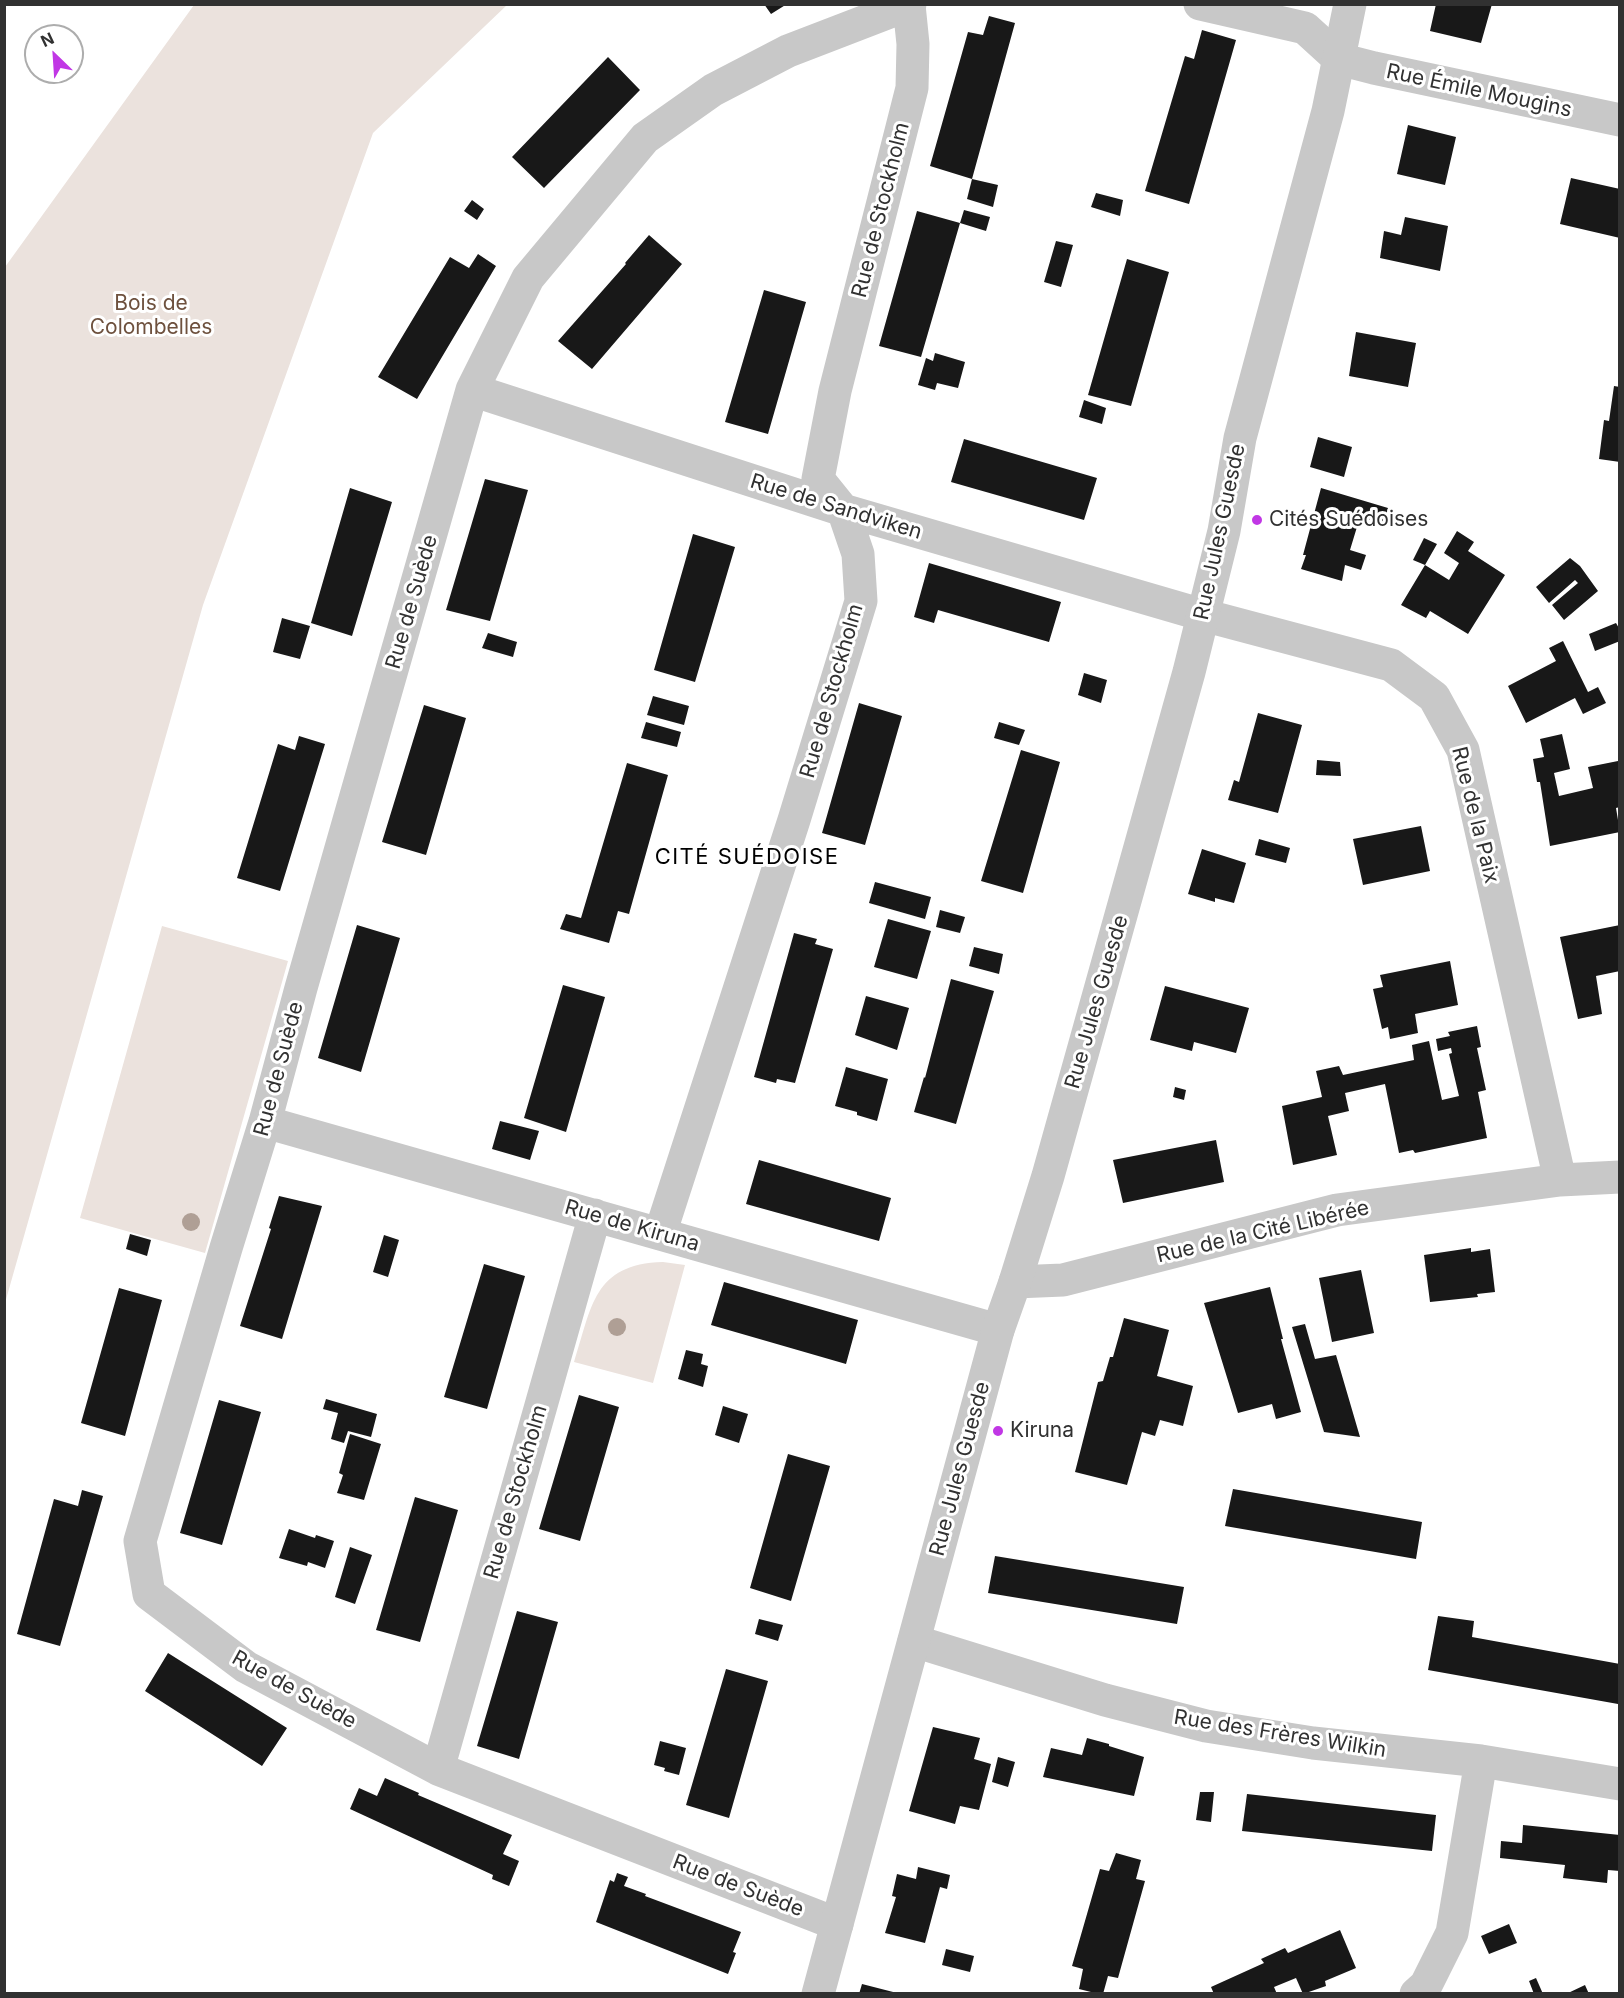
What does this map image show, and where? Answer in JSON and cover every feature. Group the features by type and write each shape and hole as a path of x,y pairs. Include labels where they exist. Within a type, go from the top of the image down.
{"street":[{"path":"1200,4 1305,28 1339,59"},
{"name":"Rue Jules Guesde","path":"818,1994 998,1330 1051,1164 1203,615 1224,531 1240,438 1328,111 1350,4"},
{"name":"Rue de Suède","path":"837,1924 438,1768 246,1667 149,1594 140,1541 265,1122 301,988 472,390 528,278 645,138 713,90 788,51 909,5"},
{"name":"Rue de Stockholm","path":"660,1234 794,820 861,601 858,554 843,510 818,479 835,391 912,88 913,44 909,5"},
{"name":"Rue Émile Mougins","path":"1339,59 1620,120"},
{"name":"Rue de Sandviken","path":"472,390 843,510 1203,615"},
{"name":"Rue de la Paix","path":"1203,615 1391,665 1434,697 1463,750 1560,1180"},
{"name":"Rue de Kiruna","path":"265,1122 998,1330"},
{"name":"Rue de la Cité Libérée","path":"1015,1282 1063,1280 1337,1210 1560,1180 1620,1177"},
{"name":"Rue de Stockholm","path":"438,1768 595,1215"},
{"name":"Rue des Frères Wilkin","path":"914,1641 1105,1700 1206,1726 1312,1743 1481,1761 1620,1784"},
{"path":"1423,1991 1452,1933 1481,1761"}],"green space":[{"name":"Bois de Colombelles","path":"194,5 507,5 373,133 203,605 5,1303 5,267"},
{"path":"162,926 288,961 205,1253 80,1218"},
{"path":"663,1262 685,1265 653,1383 574,1362 592,1307 599,1292 609,1280 622,1271 640,1265"}],"building":[{"path":"764,4 787,4 771,14"},
{"path":"1436,4 1492,4 1481,43 1430,31"},
{"path":"989,16 1015,23 972,179 930,166 968,32 983,35"},
{"path":"1202,30 1236,40 1189,204 1145,191 1185,56 1194,59"},
{"path":"608,57 640,90 544,188 512,157"},
{"path":"1408,125 1456,137 1445,185 1397,174"},
{"path":"1571,178 1620,189 1620,238 1560,224"},
{"path":"972,179 998,185 993,207 967,199"},
{"path":"1096,193 1123,200 1120,216 1091,207"},
{"path":"472,200 484,209 477,220 464,211"},
{"path":"964,210 990,217 986,231 960,223"},
{"path":"917,211 960,223 921,357 879,346"},
{"path":"1405,217 1448,226 1440,271 1380,258 1384,231 1401,235"},
{"path":"649,235 682,264 592,369 558,341"},
{"path":"1056,241 1073,245 1061,287 1044,282"},
{"path":"478,254 496,266 417,399 378,377 450,257 469,268"},
{"path":"1127,259 1169,272 1131,406 1088,395"},
{"path":"764,290 806,302 768,434 725,422"},
{"path":"1356,332 1416,343 1408,387 1349,376"},
{"path":"935,353 965,362 958,388 937,383 935,390 918,385 926,358 933,361"},
{"path":"1614,386 1620,387 1620,462 1599,459 1604,420 1609,421"},
{"path":"1084,400 1106,408 1102,424 1079,417"},
{"path":"1318,437 1352,447 1344,477 1310,467"},
{"path":"964,439 1097,478 1084,520 951,482"},
{"path":"485,479 528,490 490,621 446,610"},
{"path":"350,488 392,502 352,636 311,623"},
{"path":"1321,488 1388,508 1384,524 1360,517 1350,550 1366,555 1361,570 1345,565 1342,581 1301,569"},
{"path":"1457,531 1474,542 1468,551 1505,575 1468,634 1430,611 1426,618 1401,605 1425,565 1449,580 1459,563 1444,553"},
{"path":"693,534 735,547 695,682 654,670"},
{"path":"1424,538 1437,544 1425,565 1413,560"},
{"path":"1570,558 1580,566 1598,591 1564,620 1552,605 1578,583 1575,580 1549,603 1536,587"},
{"path":"929,563 1061,602 1049,642 938,610 934,623 914,617"},
{"path":"282,618 310,626 300,659 273,652"},
{"path":"1616,623 1620,630 1620,641 1595,651 1589,634"},
{"path":"488,633 517,642 513,657 482,648"},
{"path":"1563,641 1588,692 1598,687 1606,703 1583,714 1575,698 1526,723 1508,686 1556,661 1549,648"},
{"path":"1084,673 1107,680 1101,703 1078,695"},
{"path":"653,696 689,706 684,725 647,715"},
{"path":"859,703 902,716 865,845 822,833"},
{"path":"424,705 466,718 426,855 382,842"},
{"path":"1258,713 1302,725 1278,813 1228,800 1234,780 1239,782"},
{"path":"646,722 681,732 677,747 641,738"},
{"path":"999,722 1025,730 1019,745 994,738"},
{"path":"1562,734 1570,769 1554,773 1559,796 1593,788 1588,767 1618,761 1620,807 1616,808 1620,832 1550,846 1540,782 1537,782 1533,759 1544,757 1540,739"},
{"path":"299,736 325,744 280,891 237,878 278,744 295,750"},
{"path":"1021,750 1060,762 1023,893 981,881"},
{"path":"1317,760 1340,762 1341,776 1316,775"},
{"path":"627,763 668,775 629,914 618,911 609,943 560,929 566,914 581,918"},
{"path":"1421,826 1430,871 1363,885 1353,839"},
{"path":"1259,839 1290,848 1286,863 1255,855"},
{"path":"1202,849 1246,863 1234,903 1215,898 1215,902 1188,894"},
{"path":"875,882 931,897 925,919 869,903"},
{"path":"940,910 965,917 960,933 936,927"},
{"path":"888,919 931,931 917,979 874,967"},
{"path":"357,925 400,938 361,1072 318,1058"},
{"path":"1620,925 1620,971 1596,976 1602,1014 1578,1019 1560,937"},
{"path":"794,933 817,939 815,944 833,949 795,1083 777,1079 776,1083 754,1077"},
{"path":"974,947 1003,954 999,974 969,966"},
{"path":"1450,961 1458,1005 1415,1014 1418,1033 1390,1039 1388,1027 1382,1029 1373,989 1383,987 1380,975"},
{"path":"951,979 994,991 956,1124 914,1112"},
{"path":"563,985 605,997 566,1132 524,1118"},
{"path":"1165,986 1249,1008 1236,1053 1194,1042 1192,1051 1150,1040"},
{"path":"866,996 909,1008 897,1050 855,1035"},
{"path":"1477,1026 1481,1047 1477,1048 1486,1090 1478,1092 1487,1138 1415,1153 1413,1150 1399,1153 1385,1084 1345,1093 1349,1111 1328,1116 1337,1155 1293,1165 1282,1106 1322,1097 1316,1071 1339,1066 1343,1075 1414,1060 1412,1045 1429,1041 1442,1100 1459,1096 1449,1054 1452,1053 1451,1048 1438,1051 1436,1039 1450,1036 1448,1032"},
{"path":"846,1067 888,1079 877,1121 835,1106"},
{"path":"1175,1087 1186,1090 1184,1100 1173,1097"},
{"path":"500,1121 539,1131 530,1160 492,1149"},
{"path":"1216,1140 1224,1182 1123,1203 1113,1160"},
{"path":"759,1160 891,1198 879,1241 746,1204"},
{"path":"279,1196 322,1206 282,1339 240,1326 271,1229 269,1228"},
{"path":"130,1234 151,1240 147,1256 126,1249"},
{"path":"384,1235 399,1240 388,1277 373,1272"},
{"path":"1471,1248 1471,1252 1490,1249 1495,1292 1477,1294 1478,1297 1430,1302 1424,1255"},
{"path":"484,1264 525,1276 487,1409 444,1397"},
{"path":"1361,1270 1374,1333 1332,1342 1319,1278"},
{"path":"724,1282 858,1320 846,1364 711,1325"},
{"path":"1270,1287 1283,1339 1281,1339 1301,1412 1276,1419 1272,1404 1238,1413 1204,1303"},
{"path":"119,1288 162,1300 125,1436 81,1423"},
{"path":"1124,1318 1169,1330 1157,1376 1193,1386 1183,1426 1160,1420 1155,1436 1142,1432 1127,1485 1075,1472 1098,1382 1103,1381 1110,1357 1113,1357"},
{"path":"1305,1324 1315,1359 1336,1355 1360,1437 1324,1432 1292,1327"},
{"path":"686,1350 703,1354 701,1364 708,1366 703,1387 678,1379"},
{"path":"579,1395 619,1407 580,1541 539,1529"},
{"path":"326,1399 377,1414 371,1437 348,1431 344,1443 331,1439 338,1413 323,1409"},
{"path":"219,1400 261,1412 222,1545 180,1533"},
{"path":"723,1406 748,1414 739,1443 715,1435"},
{"path":"350,1434 381,1444 364,1500 337,1493 343,1475 339,1473"},
{"path":"788,1454 830,1466 791,1601 750,1588"},
{"path":"1233,1489 1422,1522 1416,1559 1225,1526"},
{"path":"82,1490 103,1496 60,1646 17,1634 54,1499 78,1506"},
{"path":"415,1497 458,1510 420,1642 376,1630"},
{"path":"289,1529 315,1538 316,1535 334,1541 325,1568 308,1562 307,1566 279,1558"},
{"path":"350,1547 372,1555 355,1604 335,1597"},
{"path":"995,1556 1184,1587 1177,1624 988,1593"},
{"path":"517,1611 558,1622 519,1759 477,1746"},
{"path":"1438,1616 1474,1621 1472,1637 1620,1664 1618,1704 1428,1670"},
{"path":"759,1619 783,1625 778,1641 755,1634"},
{"path":"168,1653 287,1728 262,1766 145,1691"},
{"path":"726,1669 768,1681 729,1818 686,1805"},
{"path":"933,1727 980,1738 974,1759 991,1764 979,1810 960,1806 955,1824 909,1811"},
{"path":"1087,1738 1144,1757 1134,1796 1043,1777 1051,1748 1082,1755"},
{"path":"660,1741 686,1748 679,1775 664,1771 665,1768 654,1765"},
{"path":"998,1757 1015,1762 1008,1787 992,1782"},
{"path":"385,1778 419,1793 418,1795 512,1835 503,1854 519,1861 509,1886 492,1879 493,1875 350,1809 359,1788 377,1796"},
{"path":"1200,1792 1214,1792 1211,1822 1196,1820"},
{"path":"1247,1794 1436,1815 1432,1851 1242,1831"},
{"path":"1523,1825 1620,1835 1620,1871 1608,1870 1607,1883 1563,1878 1565,1865 1500,1858 1501,1841 1522,1843"},
{"path":"1116,1853 1141,1860 1136,1879 1145,1881 1118,1978 1108,1976 1103,1994 1099,1994 1079,1989 1083,1969 1072,1966 1100,1869 1109,1871"},
{"path":"918,1867 950,1875 947,1889 940,1887 925,1943 885,1933 896,1897 892,1896 897,1874 916,1879"},
{"path":"617,1873 628,1877 624,1886 646,1894 645,1896 741,1932 728,1974 596,1922 610,1880 614,1882"},
{"path":"1509,1924 1517,1943 1489,1954 1481,1936"},
{"path":"1340,1930 1356,1968 1325,1981 1326,1986 1303,1994 1296,1978 1274,1987 1277,1994 1214,1994 1211,1987 1264,1963 1261,1959 1285,1948 1288,1953"},
{"path":"946,1949 974,1956 970,1972 942,1965"},
{"path":"1536,1978 1543,1994 1534,1994 1529,1981"},
{"path":"862,1984 897,1993 897,1994 859,1994"},
{"path":"1585,1985 1589,1994 1566,1994"}],"place":[{"name":"Cités Suédoises","path":"1257,520"},
{"name":"Kiruna","path":"998,1431"}],"district":[{"name":"CITÉ SUÉDOISE","path":"747,857"}]}
